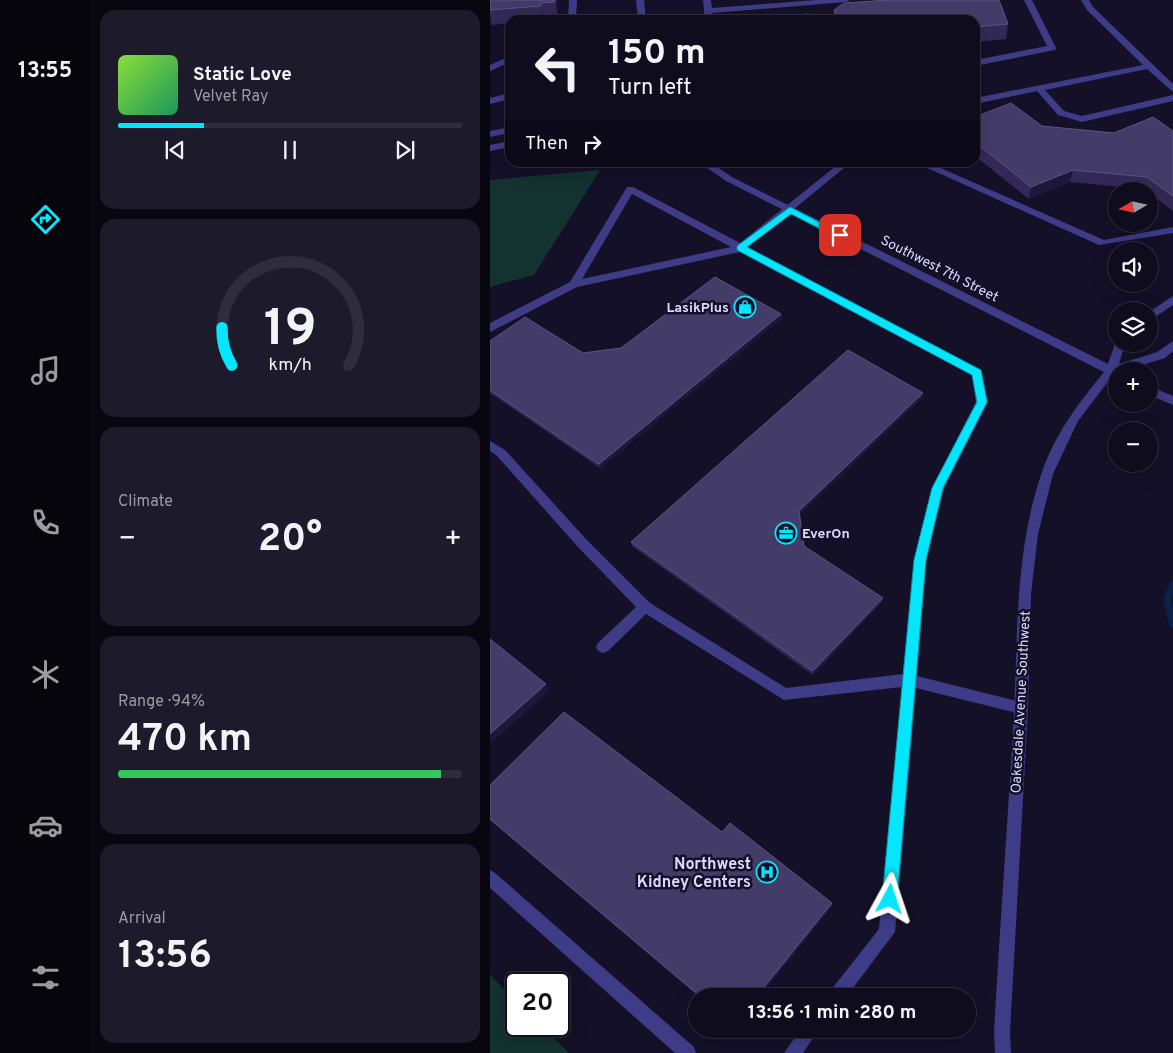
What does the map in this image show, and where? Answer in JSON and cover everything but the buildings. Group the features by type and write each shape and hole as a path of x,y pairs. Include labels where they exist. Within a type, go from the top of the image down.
{"street":[{"path":"572,15 573,0"},
{"path":"640,0 642,15"},
{"path":"707,0 709,15"},
{"path":"718,15 846,0"},
{"path":"980,62 1052,48 1028,0"},
{"path":"1085,0 1090,8 1173,89"},
{"path":"490,68 505,61"},
{"path":"980,100 1149,66"},
{"path":"1038,87 1061,112 1082,119 1173,98"},
{"path":"490,101 505,97"},
{"path":"490,134 505,131"},
{"path":"490,148 505,145"},
{"name":"Southwest 7th Street","path":"711,167 729,179 1108,369"},
{"path":"490,328 574,284 740,248 790,210 841,167"},
{"path":"929,167 1103,244 1173,230"},
{"path":"574,284 630,189 977,373 982,402 938,488 920,560 887,932 842,988"},
{"path":"1158,311 1173,300"},
{"path":"1141,362 1161,355 1173,345"},
{"name":"Oakesdale Avenue Southwest","path":"1003,1053 1002,1032 1021,708 1024,594 1032,534 1047,474 1073,419 1108,378"},
{"path":"1158,394 1173,401"},
{"path":"490,445 501,453 582,543 645,607 784,694 908,680 1021,708"},
{"path":"603,647 645,607"},
{"path":"490,878 688,1053"},
{"path":"792,1053 804,1038"}],"green space":[{"path":"600,170 534,275 490,287 490,180"},
{"path":"490,975 505,990 505,1037 553,1037 569,1053 490,1053"}],"waterway":[{"path":"1173,584 1167,600 1173,625"}],"place":[{"name":"LasikPlus","path":"745,307"},
{"name":"EverOn","path":"786,533"},
{"name":"Northwest Kidney Centers","path":"767,872"}],"route":[{"path":"840,235 790,210 740,248 977,373 982,402 938,488 920,560 890,899"}]}
